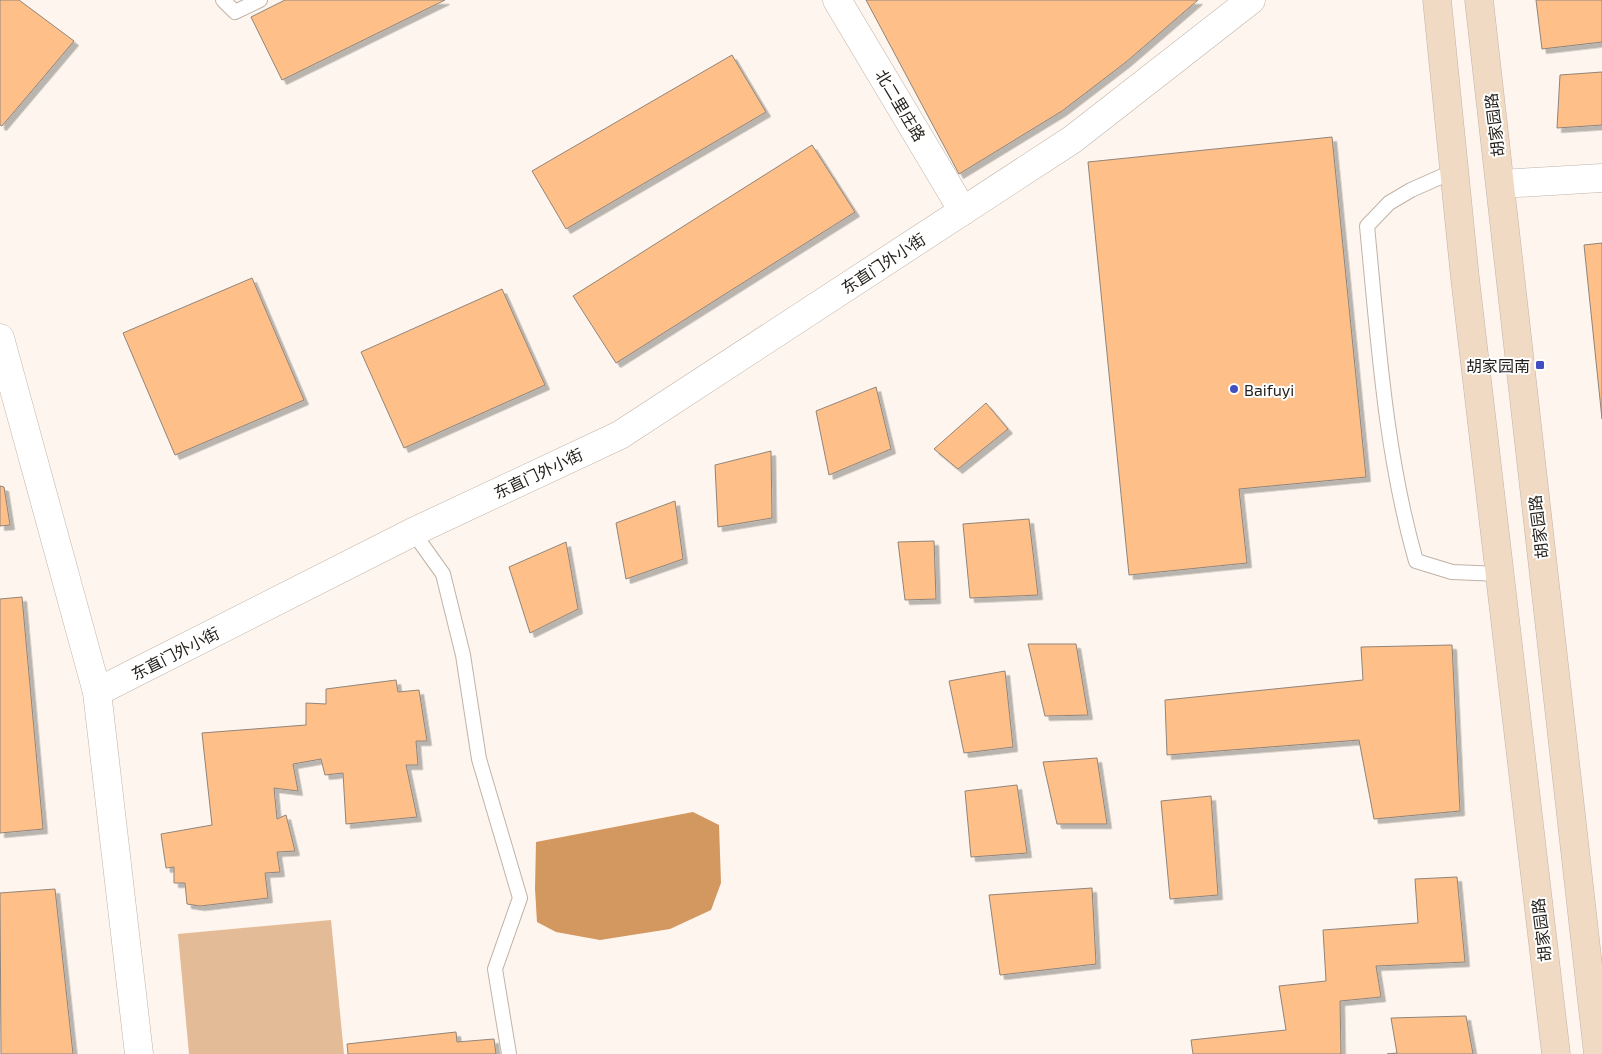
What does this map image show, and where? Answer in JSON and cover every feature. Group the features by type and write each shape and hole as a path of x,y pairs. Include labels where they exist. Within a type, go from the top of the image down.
{"street":[{"name":"北二里庄路","path":"837,0 963,212"},
{"name":"东直门外小街","path":"97,692 413,532 620,435 1073,139 1251,0"},
{"name":"胡家园路","path":"1437,0 1454,172 1556,1054"},
{"name":"胡家园路","path":"1479,0 1598,1054"},
{"path":"1501,184 1602,178"},
{"path":"0,338 97,692 139,1054"}],"lane":[{"path":"223,0 235,12 260,0"},
{"path":"1454,172 1411,190 1389,203 1367,226 1378,340 1402,514 1416,561 1452,572 1500,574"},
{"path":"413,532 443,574 463,655 478,759 520,898 494,969 509,1054"}],"shaded area":[{"path":"693,812 719,825 721,883 711,910 670,929 600,940 556,932 537,922 535,889 536,842"},
{"path":"331,920 344,1054 189,1054 178,934"}],"building":[{"path":"0,0 19,0 74,41 2,126 0,125"},
{"path":"285,0 445,0 282,80 251,17"},
{"path":"866,0 1198,0 1126,62 1062,111 959,174"},
{"path":"1536,0 1602,0 1602,42 1542,49"},
{"path":"732,55 766,112 566,229 532,171"},
{"path":"1602,72 1602,125 1557,128 1560,75"},
{"name":"Baifuyi","path":"1332,137 1366,477 1239,489 1247,563 1129,575 1088,162"},
{"path":"812,145 855,212 616,363 573,296"},
{"path":"1602,243 1602,419 1584,245"},
{"path":"252,278 304,400 175,455 123,333"},
{"path":"502,289 545,385 404,448 361,352"},
{"path":"876,387 891,449 829,475 816,411"},
{"path":"986,403 1008,429 958,469 934,449"},
{"path":"771,451 772,518 718,527 715,465"},
{"path":"0,486 4,487 10,525 0,526"},
{"path":"675,501 683,559 626,579 616,523"},
{"path":"1029,519 1038,595 970,598 963,524"},
{"path":"934,541 936,599 905,600 898,542"},
{"path":"566,542 578,609 530,633 509,567"},
{"path":"22,597 43,829 0,833 0,599"},
{"path":"1028,644 1076,644 1088,715 1045,716"},
{"path":"1452,645 1460,811 1374,819 1359,740 1167,755 1165,700 1363,680 1361,647"},
{"path":"1005,671 1013,747 964,753 949,681"},
{"path":"396,680 398,692 419,690 427,741 416,741 418,765 406,765 417,817 346,824 343,773 325,775 321,759 293,764 298,791 274,788 277,819 286,815 295,851 277,852 280,872 265,873 268,898 200,906 187,904 185,883 174,883 174,867 166,868 161,834 212,825 202,733 306,725 306,703 326,704 326,689"},
{"path":"1097,758 1107,824 1057,824 1043,762"},
{"path":"1017,785 1027,853 971,857 965,791"},
{"path":"1211,796 1218,895 1170,899 1161,801"},
{"path":"1457,877 1465,962 1376,966 1381,997 1340,1001 1341,1054 1193,1054 1191,1040 1286,1030 1279,986 1326,981 1323,930 1418,923 1415,879"},
{"path":"1092,888 1096,964 1000,975 989,895"},
{"path":"55,889 73,1054 1,1054 0,893"},
{"path":"1466,1016 1473,1054 1387,1054 1397,1053 1391,1018"},
{"path":"456,1032 457,1042 494,1039 496,1054 348,1054 347,1044"}],"place":[{"name":"胡家园南","path":"1540,365"},
{"name":"Baifuyi","path":"1234,389"}]}
